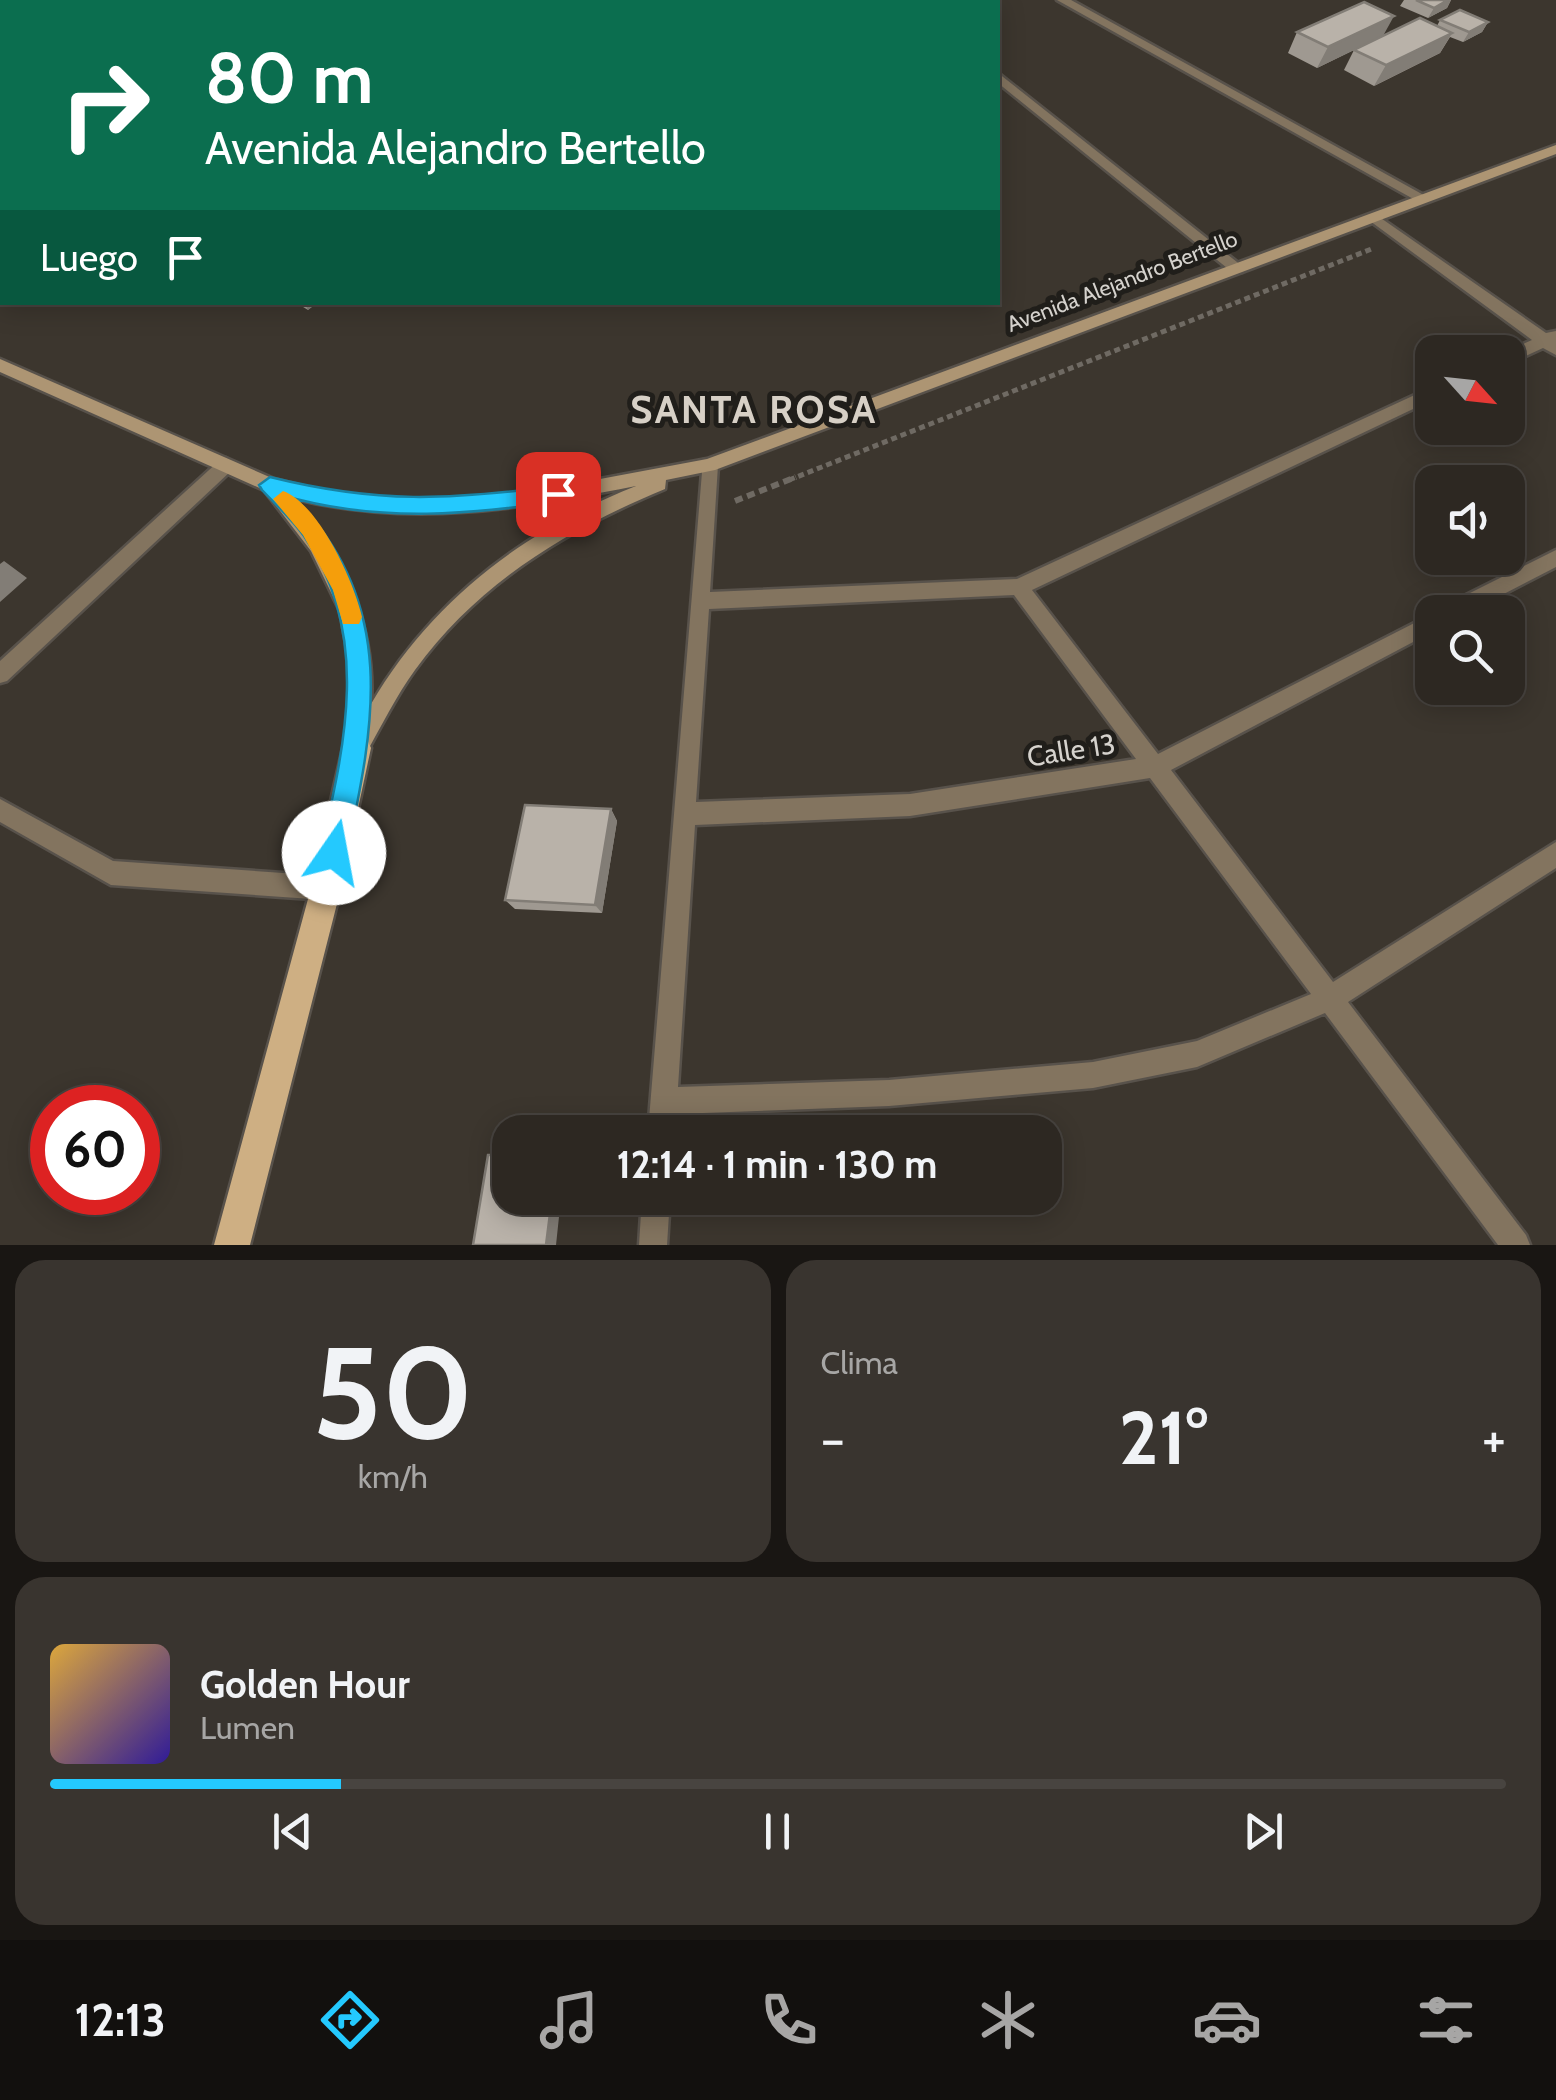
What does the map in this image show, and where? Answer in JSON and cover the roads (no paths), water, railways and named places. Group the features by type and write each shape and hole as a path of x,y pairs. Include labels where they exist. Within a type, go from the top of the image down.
{"main road":[{"name":"Avenida Alejandro Bertello","path":"357,748 409,662 472,592 542,537 607,504 1556,149"},
{"name":"Avenida Alejandro Bertello","path":"0,365 270,485 326,499 454,508 520,501 709,465"},
{"name":"Avenida Alejandro Bertello","path":"232,1245 326,888 357,748 361,662 344,588 311,529 270,485"}],"street":[{"path":"1063,0 1422,198"},
{"path":"1000,78 1237,269"},
{"path":"1375,218 1552,341"},
{"path":"1525,351 1552,341"},
{"path":"699,600 1019,588 1415,401"},
{"path":"0,674 226,465"},
{"path":"662,1115 709,465"},
{"path":"1484,595 1556,558"},
{"path":"1019,588 1516,1245"},
{"name":"Calle 13","path":"684,814 910,805 1155,767 1415,631"},
{"path":"0,810 112,873 326,888"},
{"path":"663,1100 888,1093 1094,1076 1197,1054 1329,999 1556,854"},
{"path":"653,1245 655,1215"}],"district":[{"name":"SANTA ROSA","path":"754,410"}]}
